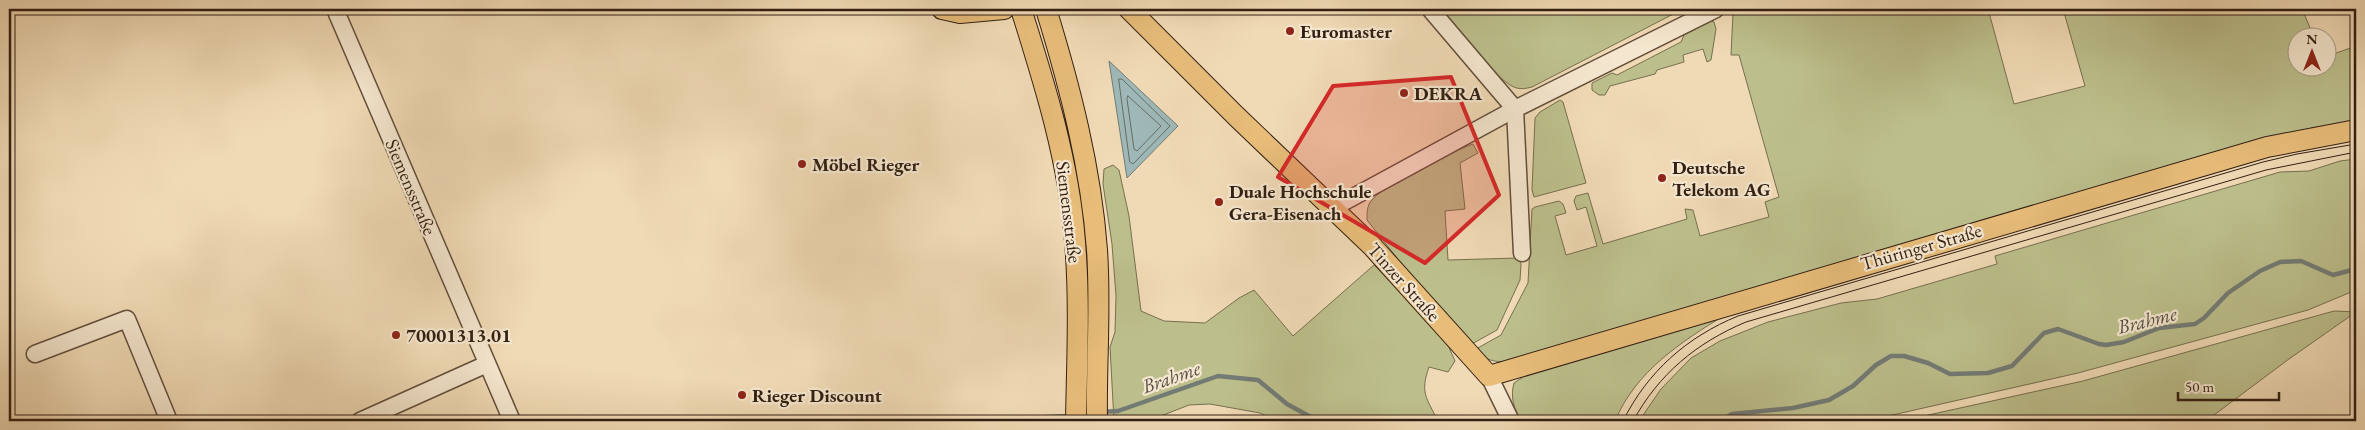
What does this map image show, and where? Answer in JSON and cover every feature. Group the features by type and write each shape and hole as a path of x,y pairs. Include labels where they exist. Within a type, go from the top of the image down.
{"main road":[{"path":"942,9 960,13 1004,9"},
{"name":"Siemensstraße","path":"1021,9 1041,70 1058,135 1070,200 1075,242 1078,299 1076,421"},
{"name":"Siemensstraße","path":"1046,9 1080,138 1091,197 1097,251 1097,421"},
{"name":"Tinzer Straße","path":"1129,9 1236,116 1372,246 1489,376"},
{"name":"Thüringer Straße","path":"1489,376 2267,146 2356,130"}],"street":[{"name":"Siemensstraße","path":"335,9 512,421"},
{"path":"1430,9 1515,109 1522,253"},
{"path":"1333,208 1515,109 1716,9"},
{"path":"35,354 127,318 169,421"},
{"path":"360,421 487,364"},
{"name":"Tinzer Straße","path":"1489,376 1511,421"}],"highlighted area":[{"path":"1451,77 1499,195 1425,263 1278,177 1333,86"}],"green space":[{"path":"1442,9 1683,9 1532,87 1521,89 1510,85 1492,70"},
{"path":"1739,9 1988,9 2014,104 2085,86 2063,9 2302,9 2310,28 2288,28 2288,78 2338,78 2338,52 2356,46 2356,122 2316,127 2270,138 1508,361 1498,362 1483,356 1476,349 1501,335 1528,283 1532,209 1535,207 1559,201 1563,204 1566,213 1555,216 1566,255 1597,246 1586,207 1577,210 1574,201 1576,196 1588,193 1603,244 1687,219 1685,209 1693,210 1700,236 1769,217 1765,202 1779,197 1739,55 1731,55 1733,13"},
{"path":"1711,21 1714,22 1716,29 1711,60 1707,62 1703,49 1683,55 1684,62 1657,70 1655,74 1610,86 1605,95 1599,95 1592,90 1592,83 1612,73 1617,75 1681,42 1684,35"},
{"path":"1560,100 1563,102 1586,183 1534,197 1532,190 1535,118 1540,112"},
{"path":"1473,144 1478,153 1460,163 1465,209 1445,211 1448,260 1518,258 1521,264 1520,280 1497,330 1470,345 1420,287 1367,220 1367,217 1371,201 1389,186 1434,161"},
{"path":"2356,159 2356,290 2308,310 2078,373 1866,421 1639,421 1661,389 1691,358 1720,341 1768,322 1841,303 1877,299 1997,264 1995,256 2280,172 2309,171 2340,161"},
{"path":"1113,165 1119,170 1129,216 1141,311 1164,321 1205,323 1239,298 1254,290 1293,336 1374,265 1444,336 1455,361 1448,372 1429,367 1426,376 1426,395 1438,421 1277,421 1260,413 1210,404 1189,405 1148,421 1114,421 1110,347 1115,332 1116,296 1112,244 1103,184 1104,169"},
{"path":"2334,311 2356,312 2206,421 1901,421 2083,381"},
{"path":"1725,315 1661,359 1635,387 1615,421 1521,421 1515,407 1513,388 1514,383 1529,373"}],"water":[{"path":"1109,61 1178,126 1127,178"}],"waterway":[{"name":"Brahme","path":"1720,421 1732,414 1793,408 1829,400 1853,386 1876,365 1891,356 1904,356 1928,363 1950,374 1988,373 2012,366 2044,333 2058,329 2106,345 2124,342 2159,328 2195,324 2204,318 2228,293 2260,271 2280,262 2301,261 2333,275 2356,269"},
{"name":"Brahme","path":"1102,412 1118,411 1218,376 1258,380 1287,404 1318,421"},
{"name":"Brahme","path":"1022,421 1026,418 1070,416"}],"tram line":[{"path":"1623,421 1644,386 1671,358 1702,334 1738,316 2263,162 2356,144"},
{"path":"1633,421 1643,404 1680,362 1711,340 1746,322 2266,170 2356,152"}],"railway":[{"path":"9,293 13,299"}],"place":[{"name":"Euromaster","path":"1290,31"},
{"name":"DEKRA","path":"1404,93"},
{"name":"Möbel Rieger","path":"802,164"},
{"name":"Deutsche Telekom AG","path":"1662,178"},
{"name":"Duale Hochschule Gera-Eisenach","path":"1219,202"},
{"name":"70001313.01","path":"396,335"},
{"name":"Rieger Discount","path":"742,395"}]}
